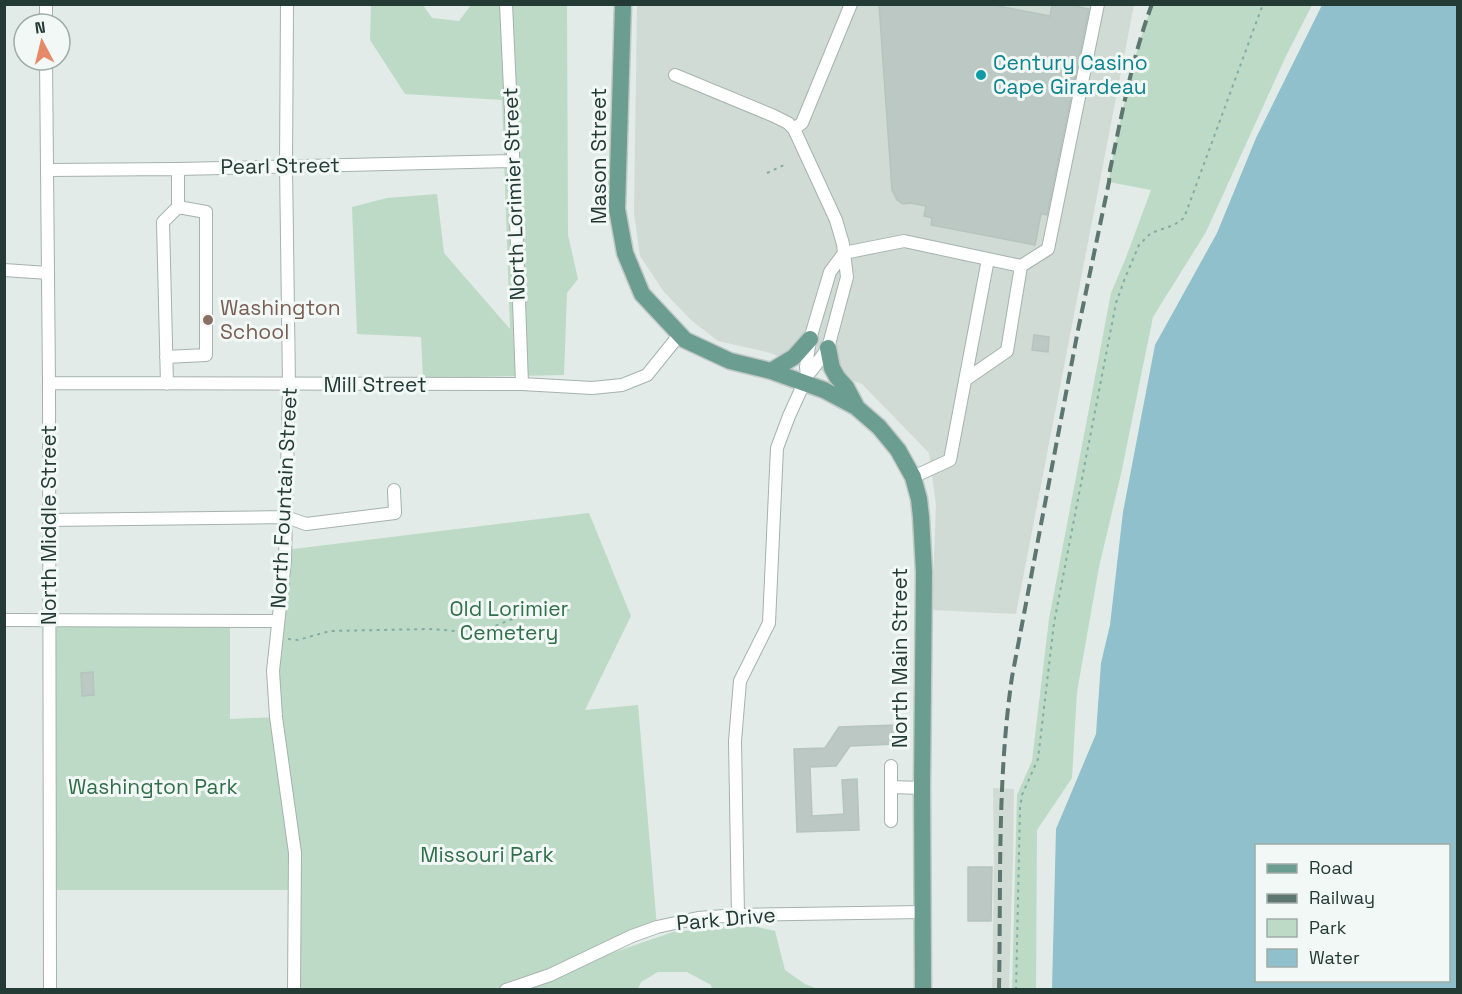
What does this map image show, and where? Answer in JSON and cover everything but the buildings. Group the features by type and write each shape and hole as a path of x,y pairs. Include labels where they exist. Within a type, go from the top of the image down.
{"main road":[{"name":"Mason Street","path":"623,4 617,209 625,253 642,294 685,340 730,361 805,379"},
{"path":"771,371 794,357 810,339"},
{"path":"828,348 832,368 846,387 856,407"},
{"name":"North Main Street","path":"805,379 856,407 879,427 898,450 913,477 919,500 923,538 924,644 923,990"}],"street":[{"name":"North Fountain Street","path":"286,4 289,385 285,560 273,671 276,717 295,854 294,990"},
{"name":"North Lorimier Street","path":"506,4 522,384"},
{"path":"794,129 802,123 850,4"},
{"path":"965,380 1006,351 1021,267 1048,249 1098,4"},
{"name":"North Middle Street","path":"46,72 50,990"},
{"path":"675,75 774,116 794,129 841,232 847,277 828,348 805,379 777,448 769,622 741,681 735,741 738,915"},
{"name":"Pearl Street","path":"48,170 513,161"},
{"path":"167,384 163,222 178,207 178,169"},
{"path":"166,357 206,356 206,212 178,207"},
{"path":"805,379 810,339 830,272 844,253 904,241 1021,267"},
{"path":"913,477 950,460 988,259"},
{"path":"4,270 48,273"},
{"name":"Mill Street","path":"49,383 522,384 592,388 622,386 647,375 680,334"},
{"path":"49,520 286,517 306,524 395,513 394,490"},
{"path":"4,620 278,621"},
{"path":"891,766 891,821"},
{"path":"891,787 922,788"},
{"name":"Park Drive","path":"506,990 550,975 632,936 657,927 698,918 738,915 923,912"}],"path":[{"path":"1016,990 1020,808 1022,795 1038,759 1054,622 1116,303 1139,246 1151,233 1174,225 1184,218 1263,4"},
{"path":"767,173 784,165"},
{"path":"276,638 298,640 330,631 429,629 482,631 538,609 555,606 569,610"}],"shaded area":[{"path":"637,5 1134,5 1016,614 932,610 936,505 929,453 862,384 767,352 718,341 691,320 664,292 640,256 634,213"},
{"path":"993,788 1014,789 1009,989 992,989"}],"green space":[{"path":"371,5 423,5 432,18 459,21 471,5 567,5 568,235 578,279 567,293 564,375 423,378 421,337 357,334 352,207 387,198 437,194 444,253 510,329 502,100 405,94 370,40"},
{"path":"1152,5 1312,5 1286,56 1206,232 1153,317 1121,474 1099,567 1077,692 1072,778 1037,830 1036,989 1012,989 1017,795 1032,761 1049,619 1111,293 1151,190 1109,182 1128,86"},
{"path":"589,513 631,616 585,710 638,705 657,927 506,989 294,989 294,890 50,890 49,621 230,622 230,719 276,717 273,671 285,550"},
{"path":"722,927 758,927 775,931 785,970 805,984 818,989 712,989 711,985 687,972 658,972 641,982 638,989 529,990 540,983 609,954 673,932"}],"water":[{"path":"1322,5 1457,5 1457,989 1052,989 1056,829 1096,734 1101,663 1110,625 1123,512 1155,345 1217,233 1256,138"}],"railway":[{"path":"999,990 1002,794 1012,677 1123,107 1152,4"}],"place":[{"name":"Century Casino Cape Girardeau","path":"981,75"},
{"name":"Washington School","path":"208,320"}],"park label":[{"name":"Old Lorimier Cemetery","path":"509,621"},
{"name":"Washington Park","path":"153,787"},
{"name":"Missouri Park","path":"487,855"}]}
